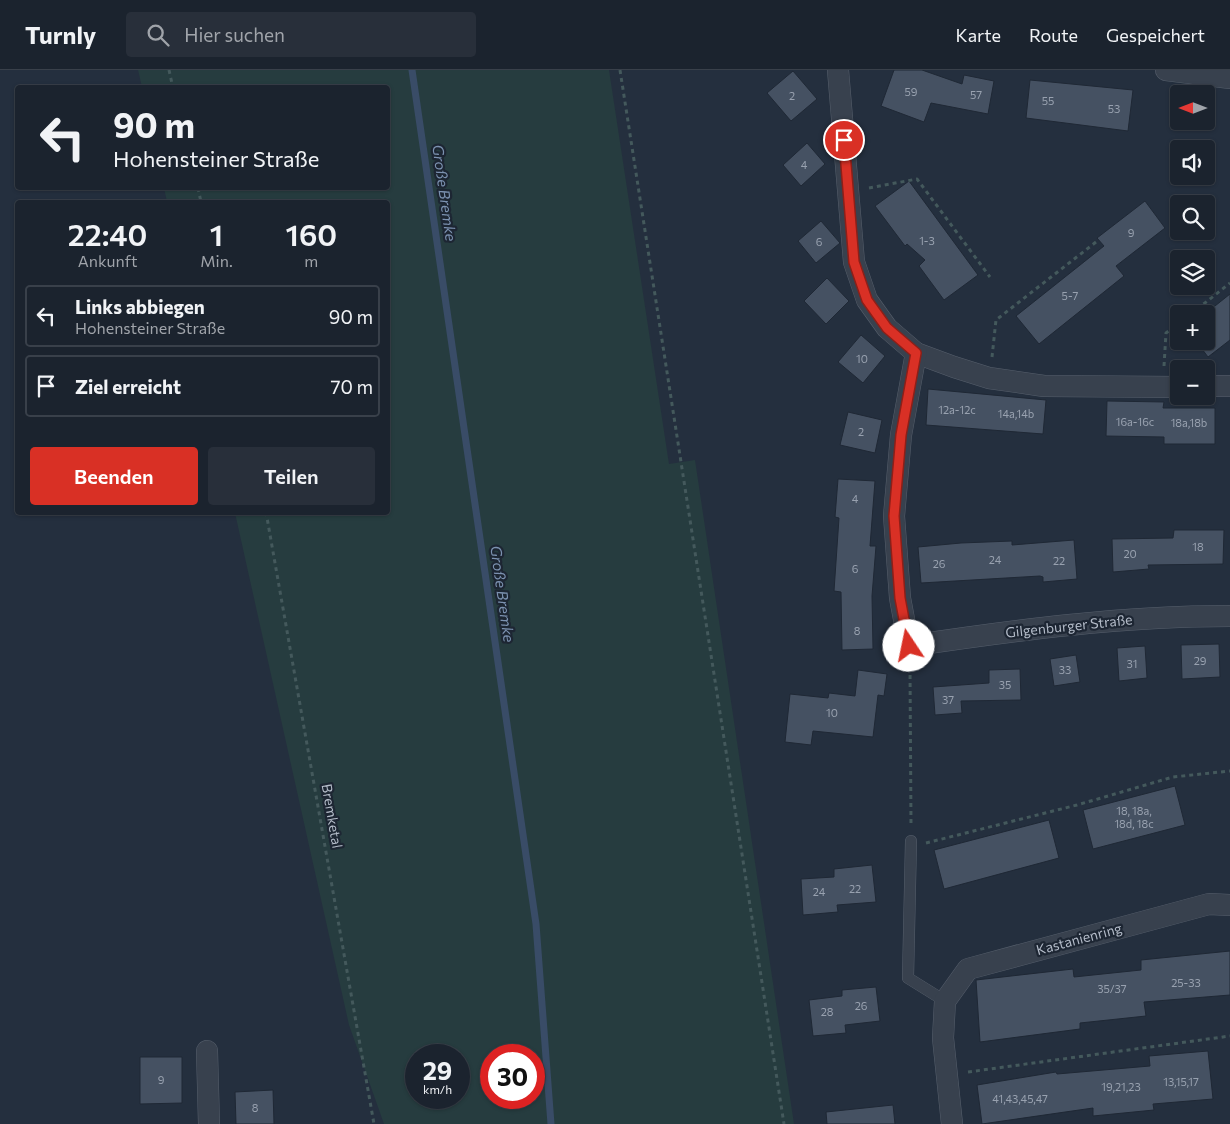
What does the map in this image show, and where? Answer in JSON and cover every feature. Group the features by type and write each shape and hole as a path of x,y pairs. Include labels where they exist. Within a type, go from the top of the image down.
{"street":[{"path":"838,70 854,262 867,300 887,328 916,353 954,368 989,378 1044,386 1170,387"},
{"path":"1166,70 1230,78"},
{"path":"909,646 900,598 894,516 901,435 916,353"},
{"path":"1215,386 1230,386"},
{"name":"Gilgenburger Straße","path":"909,646 1110,620 1230,616"},
{"name":"Kastanienring","path":"945,1001 968,969 1209,904 1230,905"},
{"path":"945,1001 943,1038 952,1124"},
{"path":"207,1052 209,1124"}],"lane":[{"path":"911,844 908,978 945,1001"}],"path":[{"path":"169,70 172,85"},
{"path":"620,70 784,1124"},
{"path":"849,192 916,179 990,277"},
{"path":"989,378 996,320 1096,242"},
{"path":"1202,305 1230,283"},
{"path":"1170,330 1166,333 1170,387"},
{"name":"Bremketal","path":"267,515 374,1124"},
{"path":"909,646 911,844 1077,805 1174,777 1230,771"},
{"path":"946,1075 1230,1036"}],"green space":[{"path":"138,70 609,70 669,464 695,460 794,1124 384,1124 349,1025 235,515 390,515 390,200 167,200 164,190 390,190 390,85 142,85"}],"building":[{"path":"894,70 922,70 962,84 964,75 994,81 988,114 931,103 924,122 881,106"},
{"path":"793,71 817,99 791,121 767,93"},
{"path":"1030,80 1133,90 1128,131 1026,118"},
{"path":"807,143 825,164 801,186 783,165"},
{"path":"909,181 978,275 944,300 919,266 925,260 907,244 905,246 875,206"},
{"path":"1145,201 1165,228 1116,266 1124,276 1039,344 1016,316 1104,246 1097,238"},
{"path":"821,221 840,243 816,263 798,241"},
{"path":"827,278 849,301 826,324 804,301"},
{"path":"1230,294 1230,340 1208,357 1203,350 1215,350 1215,306"},
{"path":"861,335 885,356 863,383 838,362"},
{"path":"928,389 1046,400 1043,434 926,425"},
{"path":"1107,401 1164,402 1163,408 1215,408 1215,444 1164,444 1164,437 1106,436"},
{"path":"848,412 882,420 875,453 840,445"},
{"path":"838,479 875,481 870,546 876,546 872,596 873,649 842,650 841,592 834,591 839,518 835,517"},
{"path":"1174,530 1224,530 1223,564 1148,565 1149,569 1113,572 1112,539 1173,538"},
{"path":"1074,540 1077,579 1043,582 1043,577 1040,576 921,583 918,547 1012,541 1012,545"},
{"path":"1219,644 1220,677 1182,679 1181,645"},
{"path":"1145,646 1147,678 1119,681 1117,648"},
{"path":"1076,655 1080,682 1054,686 1050,659"},
{"path":"1020,669 1021,700 961,701 962,713 935,715 933,687 989,683 989,670"},
{"path":"858,670 887,674 884,696 878,695 873,737 813,731 811,745 785,742 790,694 828,698 829,693 855,696"},
{"path":"1175,786 1185,825 1093,849 1083,810"},
{"path":"1049,820 1059,858 944,889 934,850"},
{"path":"872,865 876,902 837,905 838,912 803,915 801,879 834,877 834,869"},
{"path":"1230,951 1230,995 1144,1002 1146,1016 1080,1023 1080,1029 980,1042 976,980 1073,969 1074,977 1141,970 1141,960"},
{"path":"876,987 880,1021 845,1025 846,1033 813,1036 809,1000 842,996 842,990"},
{"path":"1208,1051 1213,1099 1153,1104 1154,1110 1093,1116 1093,1108 982,1124 977,1085 1056,1072 1057,1074 1150,1066 1149,1056"},
{"path":"140,1057 182,1057 182,1103 140,1104"},
{"path":"273,1090 274,1124 236,1124 235,1092"},
{"path":"893,1105 895,1124 827,1124 826,1112"}],"waterway":[{"name":"Große Bremke","path":"412,70 536,924 551,1124"}],"route":[{"path":"844,140 854,262 867,300 887,328 916,353 901,435 894,516 900,598 909,646"}]}
